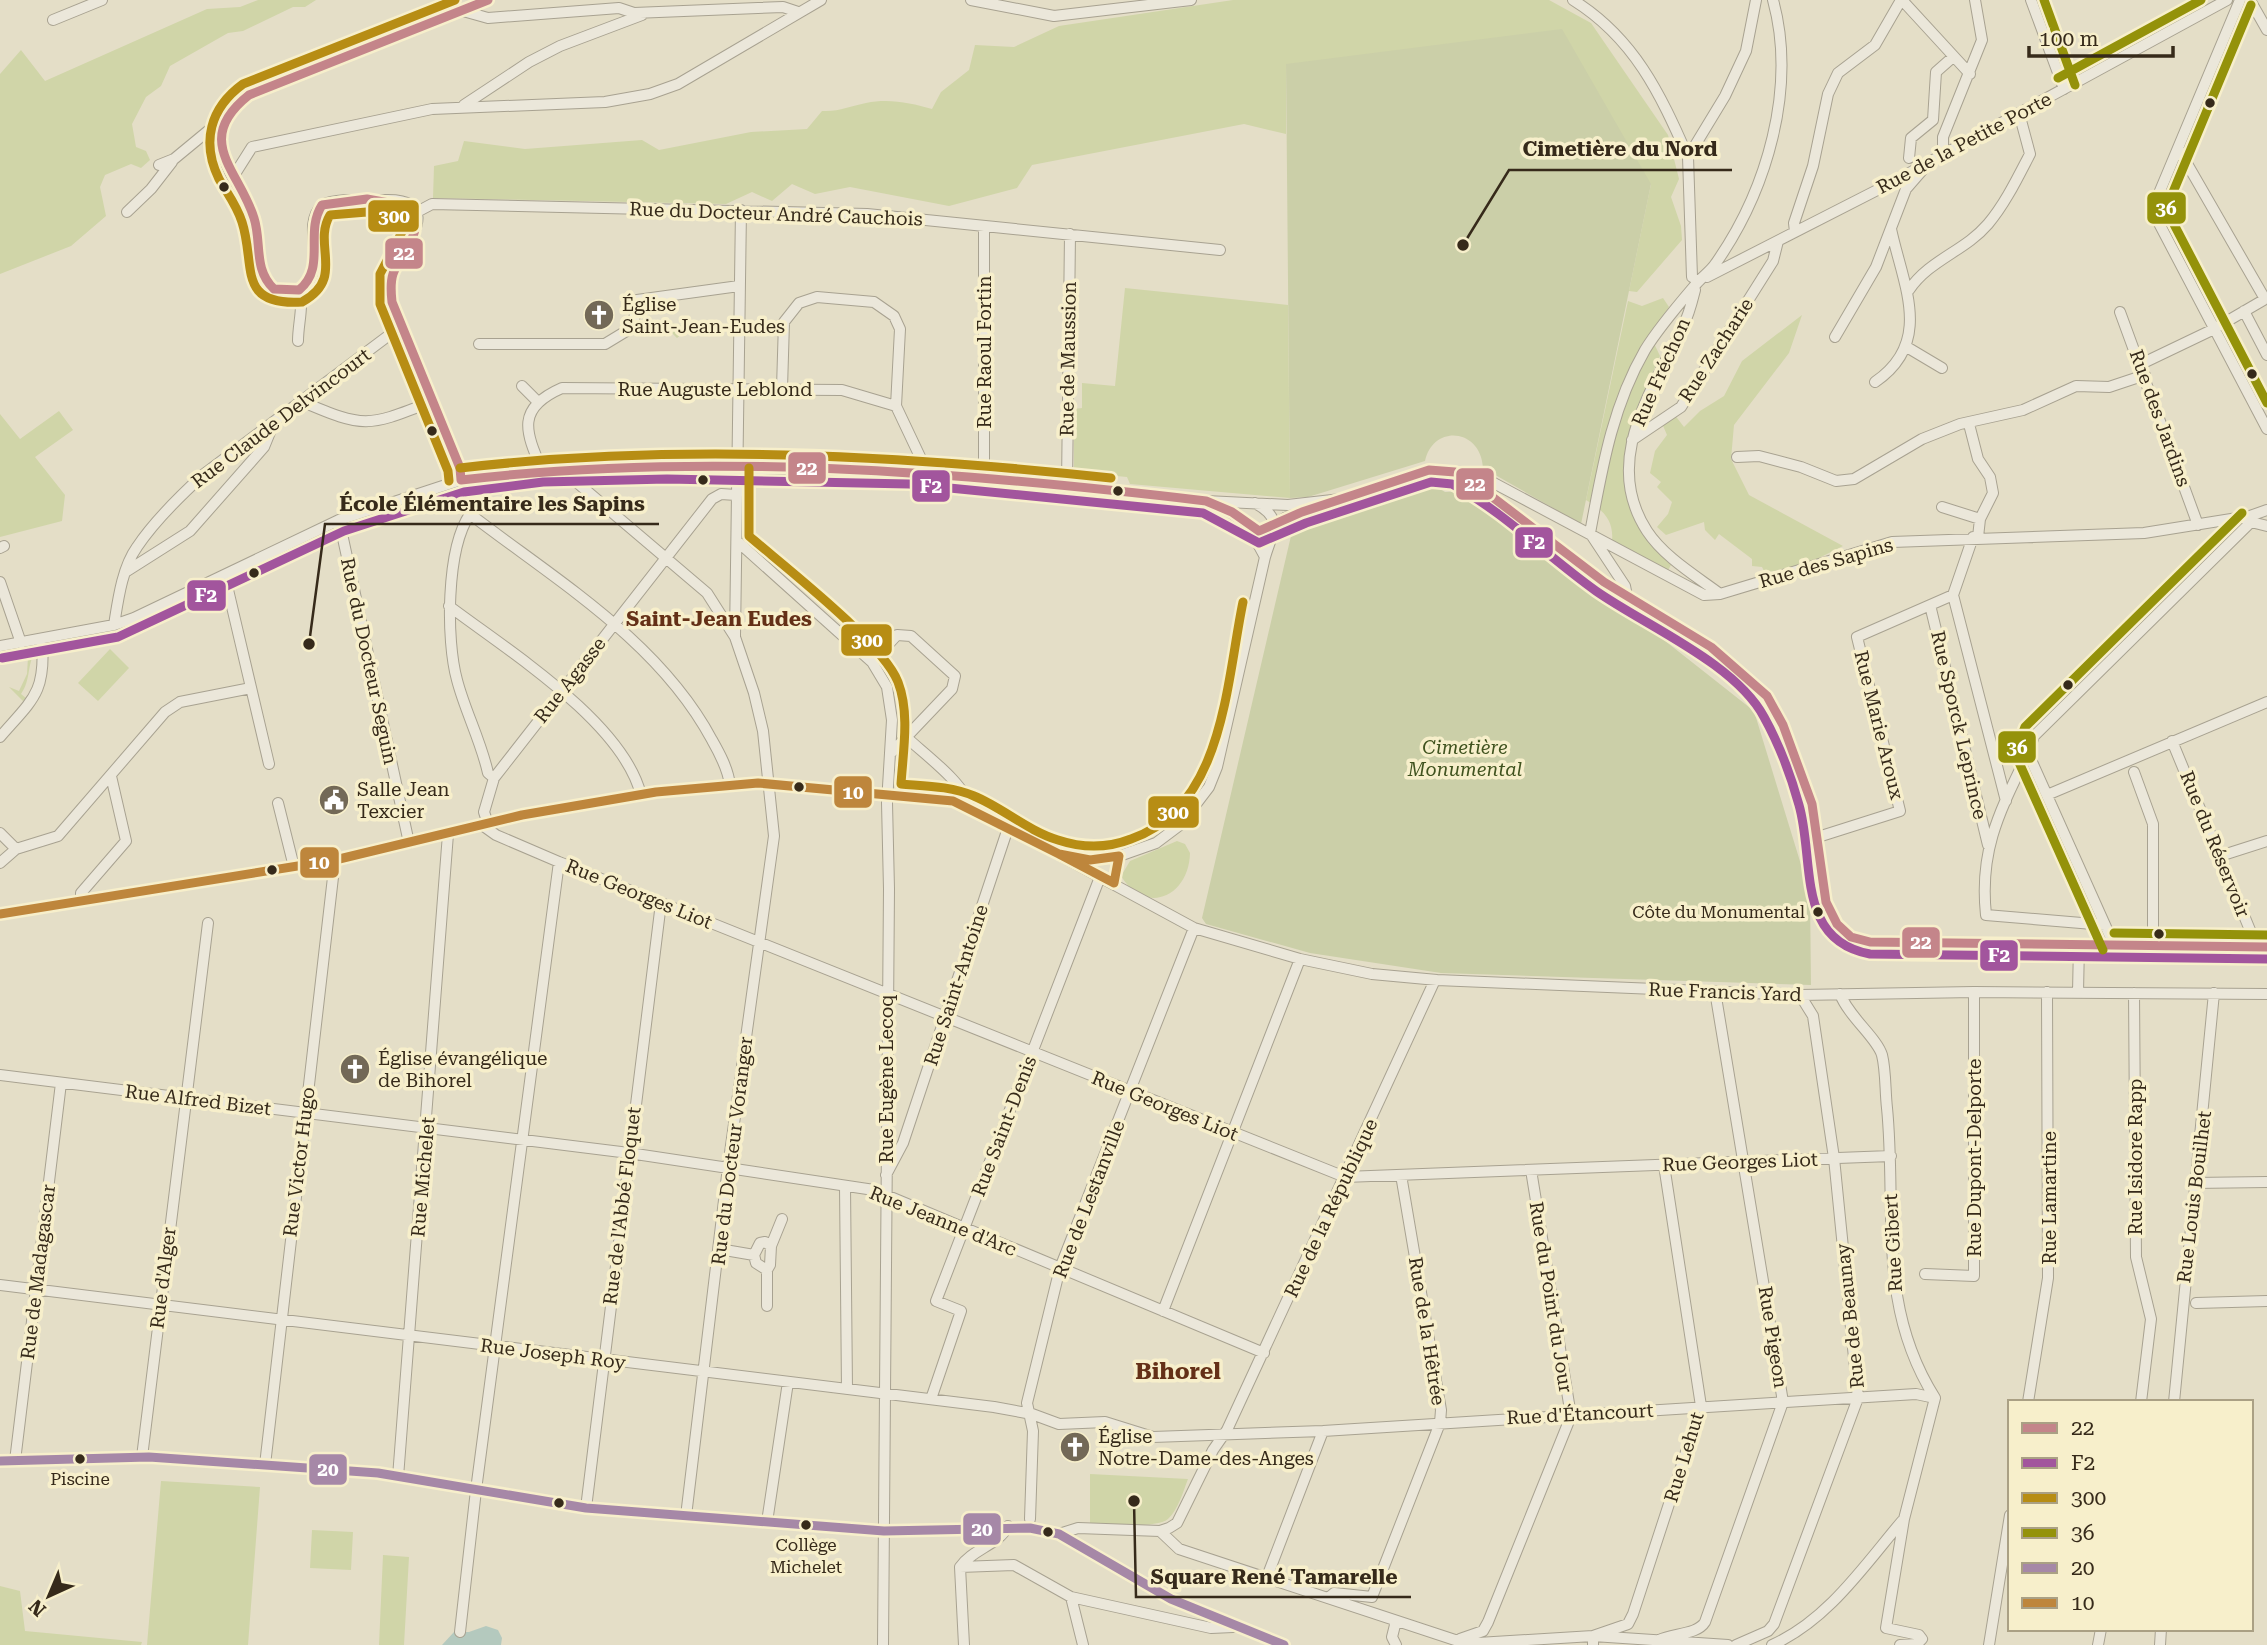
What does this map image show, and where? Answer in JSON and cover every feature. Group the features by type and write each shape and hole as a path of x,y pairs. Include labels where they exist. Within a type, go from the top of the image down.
{"street":[{"path":"54,20 102,0"},
{"path":"488,0 256,91 235,106 224,127 222,149 255,222 264,280 281,291 299,290 311,280 315,268 312,220 322,205 338,201 395,200 405,203 415,213 418,223 415,235 391,281 392,302 460,468 470,514 614,624 666,672 686,696 716,747 730,785"},
{"path":"233,177 243,157 252,147 374,119 464,106 605,102 650,94 678,84 821,0"},
{"path":"971,0 1054,16 1191,0"},
{"path":"1573,0 1622,38 1665,105 1688,157 1692,276 1699,281"},
{"path":"1688,157 1725,96 1746,51 1755,0"},
{"path":"1627,596 1625,586 1590,533 1611,430 1622,395 1647,348 1699,281 1715,265 1740,220 1775,128 1782,83 1781,30 1773,0"},
{"path":"1795,232 1794,223 1813,166 1828,94 1838,73 1875,45 1902,0 1970,74"},
{"path":"1943,152 1943,137 1982,40 1975,0"},
{"path":"2031,0 2064,89"},
{"name":"Rue de la Petite Porte","path":"1699,281 1933,159 2227,0"},
{"path":"2240,0 2152,210 2267,429"},
{"path":"2250,0 2267,30"},
{"path":"463,11 488,18 619,8 648,13 783,7 798,12"},
{"path":"464,106 550,52 648,13"},
{"path":"1909,158 1911,138 1933,120 1936,72 1953,57"},
{"path":"1909,289 1920,274 1988,225 2014,184 2030,154 2019,113"},
{"path":"127,212 151,189 174,159 214,126 224,127"},
{"path":"1737,457 1759,456 1801,467 1836,481 1854,479 1922,439 1960,424 2023,410 2076,386 2109,387 2266,299 2178,148"},
{"path":"159,165 174,159"},
{"path":"1835,337 1876,267 1906,189 1933,159"},
{"name":"Rue du Docteur André Cauchois","path":"415,213 432,204 867,214 1220,250"},
{"path":"735,637 741,210"},
{"name":"Rue Raoul Fortin","path":"984,226 984,478"},
{"path":"1875,382 1892,370 1905,346 1909,289 1891,229"},
{"name":"Rue de Maussion","path":"1067,485 1070,233"},
{"name":"Rue Zacharie","path":"1632,440 1681,407 1773,261 1778,241"},
{"name":"Rue Fréchon","path":"1699,281 1683,326 1651,387 1632,440 1628,474 1636,506 1647,531 1665,551 1720,594"},
{"path":"479,344 606,344 633,327 637,300 739,286"},
{"path":"298,341 298,317 303,305 299,290"},
{"path":"782,388 785,323 799,303 817,297 874,302 894,316 900,329 896,406 925,472"},
{"name":"Rue des Jardins","path":"2120,312 2198,525"},
{"path":"2244,312 2267,355"},
{"name":"Rue Claude Delvincourt","path":"114,625 127,571 136,548 186,490 392,333 402,330"},
{"path":"1905,346 1942,368"},
{"path":"522,386 537,401 527,424 530,442 542,470"},
{"name":"Rue Auguste Leblond","path":"537,401 562,388 782,388 842,390 896,406"},
{"path":"303,402 362,423 381,421 431,402"},
{"path":"127,571 190,531 264,446 274,423"},
{"path":"1969,424 1978,459 1990,477 1993,493 1980,519 1976,537 1953,595 2006,801"},
{"path":"0,646 114,625 225,577 339,520 461,480 542,470 737,468 925,472 1206,501 1288,505 1341,499"},
{"path":"561,469 569,480 667,556 707,593 735,637"},
{"name":"Rue des Sapins","path":"1341,499 1429,470 1455,472 1490,481 1590,533 1660,574 1704,595 1720,594 1892,542 2144,533 2251,519 2267,510"},
{"path":"1455,472 1485,491 1566,556 1712,648 1767,696 1804,778 1818,836 1826,902 1837,924 1851,937 1870,942 2262,947"},
{"name":"Rue Agasse","path":"485,824 484,813 494,778 716,495 736,495"},
{"path":"1245,524 1259,531 1275,526 1284,518 1341,499"},
{"path":"1206,501 1232,512 1245,524 1265,557"},
{"path":"0,914 335,860 522,815 641,795 730,785 770,785 953,801 1059,854 1093,860 1145,849 1167,836 1188,816 1209,787 1231,714 1265,557 1275,526 1269,510 1255,503"},
{"path":"1942,507 1980,519"},
{"path":"470,514 464,523 454,566 449,606 456,679 488,773 494,778"},
{"path":"2105,925 1986,915 1983,884 1988,845 2034,736 2251,519 2267,526"},
{"name":"Rue du Docteur Seguin","path":"339,520 409,843"},
{"path":"737,541 872,662 897,635 911,636 954,676 952,689 892,752"},
{"path":"225,577 269,764"},
{"path":"0,582 21,643"},
{"name":"Rue Marie Aroux","path":"1818,836 1900,811 1857,637 1953,595"},
{"name":"Rue Sporck Leprince","path":"1930,605 1988,845"},
{"path":"449,606 562,692 590,717 628,766 641,795"},
{"name":"Rue du Docteur Voranger","path":"685,1516 728,1167 774,836 770,785 754,693 735,637"},
{"path":"0,737 40,687 44,668 42,640"},
{"name":"Rue Eugène Lecoq","path":"872,662 887,687 892,752 888,795 886,993 883,1645"},
{"path":"0,863 16,849 58,836 165,712 180,702 251,688"},
{"path":"2047,795 2267,702"},
{"path":"906,737 956,783 968,799 969,807"},
{"name":"Rue du Réservoir","path":"2172,741 2262,947"},
{"path":"2028,753 2114,945"},
{"path":"2134,772 2153,824 2153,946"},
{"path":"81,901 81,893 126,841 111,776"},
{"path":"278,803 294,867"},
{"name":"Rue Georges Liot","path":"485,824 496,835 559,862 1345,1177 1891,1156"},
{"name":"Rue Saint-Antoine","path":"886,1175 904,1143 1008,828"},
{"path":"0,833 16,849"},
{"name":"Rue Michelet","path":"398,1477 448,834"},
{"path":"2220,856 2267,841"},
{"name":"Rue Francis Yard","path":"1059,854 1192,927 1300,958 1372,974 1800,995 1974,992 2267,994"},
{"path":"1114,883 1119,856"},
{"name":"Rue Victor Hugo","path":"265,1465 335,860"},
{"path":"1093,860 1098,876"},
{"path":"460,1632 521,1140 559,862"},
{"name":"Rue Saint-Denis","path":"931,1399 961,1311 936,1301 1098,876"},
{"name":"Rue de l'Abbé Floquet","path":"586,1508 602,1360 661,903"},
{"name":"Rue d'Alger","path":"142,1457 208,923"},
{"name":"Rue de Lestanville","path":"1030,1518 1029,1475 1034,1469 1032,1414 1027,1403 1060,1268 1192,927"},
{"path":"2078,992 2079,945"},
{"path":"1163,1311 1300,958"},
{"name":"Rue de la République","path":"1160,1531 1177,1523 1213,1450 1225,1436 1435,979"},
{"name":"Rue Pigeon","path":"1660,1640 1673,1634 1698,1630 1705,1622 1783,1402 1746,1161 1715,991"},
{"name":"Rue Dupont-Delporte","path":"1925,1275 1974,1276 1974,992"},
{"name":"Rue Lamartine","path":"2028,1400 2048,1278 2047,992"},
{"name":"Rue Isidore Rapp","path":"2134,993 2136,1257 2151,1319 2141,1400"},
{"name":"Rue Louis Bouilhet","path":"2174,1400 2214,993"},
{"name":"Rue Gibert","path":"1840,994 1846,1009 1881,1053 1891,1156 1896,1301 1923,1379 1935,1398"},
{"name":"Rue de Beaunay","path":"1736,1645 1768,1631 1774,1624 1858,1398 1834,1158 1813,1016 1800,995"},
{"name":"Rue Alfred Bizet","path":"0,1075 521,1140"},
{"name":"Rue de Madagascar","path":"15,1461 61,1083"},
{"name":"Rue Jeanne d'Arc","path":"521,1140 728,1167 874,1190 1264,1353"},
{"path":"886,1143 904,1143"},
{"name":"Rue Lehut","path":"1593,1641 1628,1624 1633,1614 1701,1406 1664,1165"},
{"name":"Rue du Point du Jour","path":"1458,1641 1483,1631 1488,1622 1571,1416 1531,1170"},
{"name":"Rue de la Hêtrée","path":"1328,1598 1334,1593 1372,1597 1440,1423 1441,1410 1401,1175"},
{"path":"2194,1183 2267,1182"},
{"path":"845,1186 847,1390"},
{"path":"767,1306 767,1270 770,1265 771,1246 782,1219"},
{"path":"767,1270 756,1263 754,1255 760,1243 765,1242 771,1246"},
{"path":"719,1250 754,1255"},
{"name":"Rue Joseph Roy","path":"0,1285 931,1399 1032,1414 1059,1424 1105,1422 1153,1437 1225,1436"},
{"path":"2196,1303 2267,1301"},
{"path":"767,1522 788,1382"},
{"name":"Rue d'Étancourt","path":"1225,1436 1916,1394 1935,1398"},
{"path":"1900,1645 1917,1644 1922,1639 1919,1634 1886,1628 1904,1519 1935,1398"},
{"path":"1267,1577 1323,1431"},
{"path":"0,1461 142,1457 265,1465 398,1477 586,1508 884,1531 1008,1527 1059,1534 1171,1599 1284,1645"},
{"path":"1772,1645 1805,1627 1848,1586 1904,1519"},
{"path":"964,1645 960,1567 972,1553 996,1539 1008,1527"},
{"path":"1059,1534 1078,1528 1160,1531 1179,1549 1458,1641 1660,1640 1728,1645"},
{"path":"1989,1645 2008,1528"},
{"path":"960,1567 1014,1565 1071,1597 1210,1628 1238,1626"},
{"path":"1071,1597 1083,1645"},
{"path":"1396,1621 1392,1637 1396,1645"}],"green space":[{"path":"258,0 316,0 305,7 293,7 243,31 228,33 170,66 161,86 146,97 132,124 136,147 146,151 150,160 141,168 131,164 105,175 100,187 106,216 71,246 0,274 0,74 21,50 45,81 207,9 240,7"},
{"path":"1233,0 1549,0 1591,23 1668,135 1679,179 1671,197 1681,226 1682,240 1637,292 1629,291 1651,184 1286,65 1286,134 1244,124 1032,165 1017,188 949,206 850,187 815,194 792,184 772,201 752,192 726,204 433,198 434,166 458,161 464,141 525,149 642,140 659,150 751,132 807,129 822,111 860,104 900,102 932,109 941,92 969,70 975,45 1014,47 1059,26"},
{"path":"1562,29 1651,184 1581,524 1483,468 1474,445 1466,438 1456,436 1446,436 1437,441 1425,461 1308,497 1290,498 1286,64"},
{"path":"1125,288 1288,305 1290,498 1130,484 1127,477 1074,472 1074,409 1082,408 1082,383 1115,386"},
{"path":"1663,298 1669,307 1650,335 1660,356 1635,415 1627,440 1624,463 1626,487 1634,511 1671,565 1666,574 1612,541 1611,527 1606,516 1586,500 1628,301 1642,306"},
{"path":"1802,315 1789,353 1734,425 1731,459 1749,495 1843,546 1807,564 1765,573 1762,567 1752,566 1752,559 1719,534 1715,540 1705,530 1704,522 1666,535 1657,527 1668,514 1672,502 1657,487 1661,482 1650,473 1655,451 1667,435 1661,421 1674,414 1684,427 1700,411 1724,396 1742,361"},
{"path":"665,321 689,328 677,338 662,323"},
{"path":"59,411 73,430 35,457 65,495 62,521 0,537 0,414 20,439"},
{"name":"Cimetière Monumental","path":"1430,482 1445,492 1465,491 1603,592 1754,711 1810,894 1811,985 1441,973 1310,953 1206,924 1202,918 1294,523"},
{"path":"110,649 129,668 98,701 78,683"},
{"path":"35,652 21,694 26,698 23,701 9,687 19,691 27,674 28,657 23,653"},
{"path":"1177,841 1185,844 1190,853 1188,868 1174,890 1153,898 1131,888 1121,876 1130,861"},
{"path":"1090,1474 1188,1479 1177,1506 1168,1519 1153,1524 1119,1525 1090,1523"},
{"path":"161,1481 260,1487 248,1645 147,1645"},
{"path":"312,1530 353,1532 351,1570 310,1568"},
{"path":"383,1555 409,1557 404,1645 379,1645"},
{"path":"0,1586 20,1591 25,1631 142,1642 141,1645 0,1645"}],"shaded area":[{"path":"486,1626 498,1630 502,1638 501,1645 442,1645 454,1632 469,1632"}],"transit line":[{"name":"300","path":"449,481 448,471 380,304 380,274 403,230 402,217 367,212 330,215 325,226 325,272 315,293 302,302 267,297 258,290 252,280 242,222 219,179 210,139 216,115 232,93 243,84 455,0"},
{"name":"22","path":"461,480 460,468 392,302 393,274 414,234 415,217 411,207 367,199 322,205 315,227 312,271 307,281 299,290 274,289 263,273 254,218 224,155 222,141 224,126 232,111 249,95 488,0"},
{"name":"36","path":"2044,0 2075,85"},
{"name":"36","path":"2058,78 2201,0"},
{"name":"36","path":"2251,5 2166,209 2267,403"},
{"name":"300","path":"460,468 622,456 786,455 949,463 1111,478"},
{"name":"22","path":"461,480 554,471 647,467 740,466 927,474 1206,501 1232,512 1259,531 1302,512 1429,470 1455,472 1470,480 1604,582 1711,647 1767,696 1783,725 1812,804 1826,902 1837,924 1851,937 1870,942 2267,947"},
{"name":"300","path":"749,468 749,536 854,627 889,666 898,682 905,719 901,784 938,787 965,793 985,801 1036,831 1067,843 1104,845 1131,839 1162,823 1185,800 1203,771 1216,739 1243,602"},
{"name":"F2","path":"2,658 118,637 344,531 464,492 543,482 667,479 909,484 1203,513 1259,543 1306,523 1431,482 1452,484 1508,521 1596,591 1711,663 1733,679 1751,698 1775,738 1796,794 1804,827 1812,895 1819,915 1830,933 1846,946 1870,954 2267,959"},
{"name":"36","path":"2103,950 2017,758 2016,750 2025,727 2242,513"},
{"name":"10","path":"0,914 335,860 522,815 656,792 758,783 953,801 1059,854"},
{"name":"10","path":"1059,854 1090,860 1119,856 1114,883 1059,854"},
{"name":"36","path":"2114,933 2267,935"},
{"name":"20","path":"0,1461 149,1457 378,1473 586,1508 884,1531 1030,1528 1059,1534 1171,1599 1284,1645"}],"place":[{"name":"Cimetière du Nord","path":"1463,245"},
{"name":"Église Saint-Jean-Eudes","path":"599,315"},
{"name":"École Élémentaire les Sapins","path":"309,644"},
{"name":"Salle Jean Texcier","path":"334,800"},
{"name":"Côte du Monumental","path":"1818,912"},
{"name":"Église évangélique de Bihorel","path":"355,1069"},
{"name":"Église Notre-Dame-des-Anges","path":"1075,1447"},
{"name":"Piscine","path":"80,1459"},
{"name":"Square René Tamarelle","path":"1134,1501"},
{"name":"Collège Michelet","path":"806,1525"}],"district":[{"name":"Saint-Jean Eudes","path":"719,619"},
{"name":"Bihorel","path":"1178,1371"}]}
